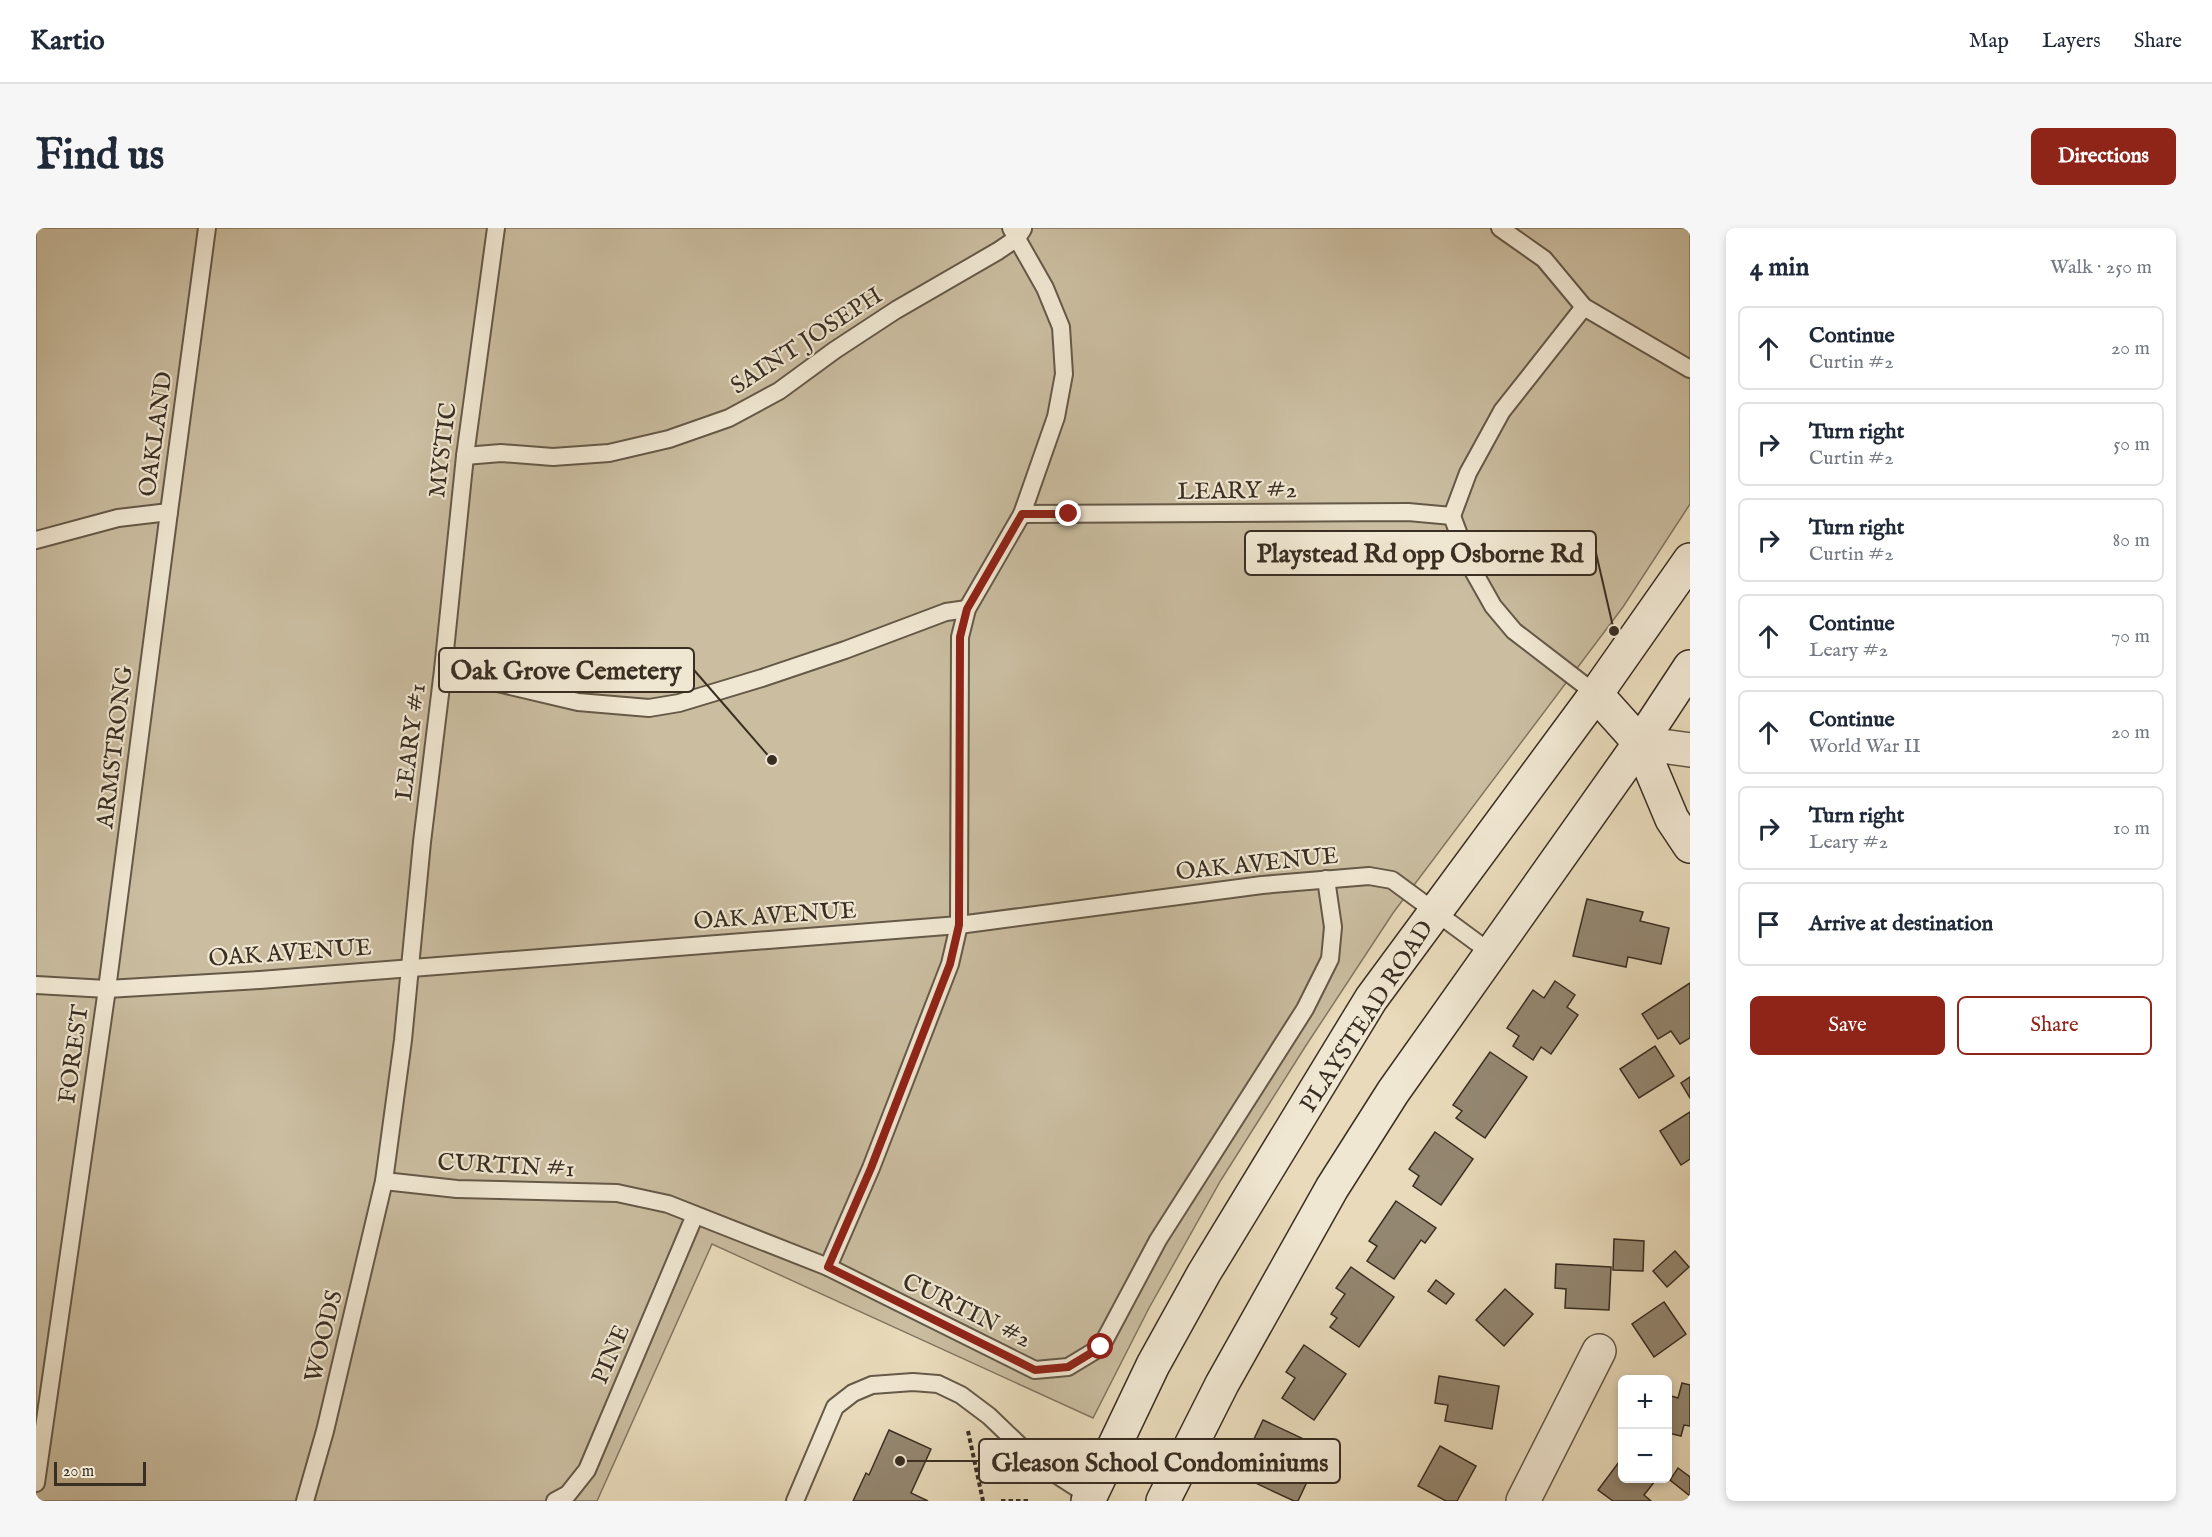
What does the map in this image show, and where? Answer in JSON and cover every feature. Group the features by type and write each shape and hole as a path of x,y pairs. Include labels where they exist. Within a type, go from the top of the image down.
{"main road":[{"name":"PLAYSTEAD ROAD","path":"1091,1500 1153,1365 1204,1273 1371,999 1596,694 1690,560"},
{"path":"1163,1501 1222,1384 1332,1188 1393,1092 1640,743 1690,668"},
{"path":"1596,694 1640,743 1672,819 1690,846"},
{"path":"1640,743 1690,750"},
{"path":"1523,1501 1599,1351"}],"lane":[{"name":"OAKLAND","path":"36,540 118,518 169,512 207,228"},
{"path":"495,232 510,228"},
{"path":"1500,228 1544,258 1584,307 1690,369"},
{"path":"828,1267 871,1168 946,975 959,925 960,637 967,609 1022,514 1056,417 1064,374 1061,327 1017,231"},
{"name":"SAINT JOSEPH","path":"465,456 501,453 553,457 609,453 669,439 729,418 779,391 896,310 998,251 1017,231"},
{"name":"MYSTIC","path":"443,670 465,456 495,232"},
{"path":"1584,307 1503,411 1468,473 1452,516 1471,567 1493,606 1514,631 1596,694"},
{"name":"ARMSTRONG","path":"107,989 169,512"},
{"name":"LEARY #2","path":"1022,514 1408,512 1452,516"},
{"name":"LEARY #1","path":"409,967 443,670 578,702 649,708 679,703 762,678 946,612 967,609"},
{"name":"OAK AVENUE","path":"36,985 107,989 260,980 959,925 1251,887 1369,876 1392,880 1491,953"},
{"name":"CURTIN #2","path":"828,1267 1035,1370 1068,1367 1101,1347 1158,1240 1305,1009 1330,959 1333,927 1326,879"},
{"path":"384,1180 403,1040 409,967"},
{"name":"FOREST","path":"36,1483 107,989"},
{"name":"CURTIN #1","path":"384,1180 457,1189 617,1193 668,1204 828,1267"},
{"name":"WOODS","path":"305,1501 325,1431 384,1180"},
{"name":"PINE","path":"555,1501 568,1494 587,1470 695,1215"},
{"path":"795,1501 835,1407 853,1393 872,1385 914,1382 938,1384 961,1395 989,1416 1036,1462 1091,1500"}],"path":[{"path":"961,1395 983,1501"},
{"path":"1001,1501 1031,1501"}],"shaded area":[{"path":"36,228 1690,228 1690,504 1623,607 1393,913 1305,1047 1221,1180 1149,1308 1093,1418 712,1244 597,1501 36,1501"}],"building":[{"path":"1587,899 1643,912 1640,921 1669,928 1661,964 1628,957 1626,967 1573,956"},
{"path":"1555,981 1575,995 1567,1007 1578,1015 1551,1054 1541,1047 1533,1060 1513,1046 1519,1036 1507,1028 1533,990 1544,998"},
{"path":"1690,983 1690,1038 1680,1044 1671,1031 1658,1039 1642,1014"},
{"path":"1655,1046 1674,1076 1639,1098 1620,1069"},
{"path":"1490,1052 1527,1077 1485,1138 1456,1118 1462,1111 1453,1105"},
{"path":"1690,1077 1690,1098 1681,1083"},
{"path":"1690,1112 1690,1159 1681,1165 1660,1131"},
{"path":"1435,1132 1473,1159 1441,1205 1413,1186 1419,1176 1409,1169"},
{"path":"1396,1201 1436,1228 1425,1243 1421,1240 1394,1279 1367,1261 1377,1246 1369,1241"},
{"path":"1614,1239 1644,1241 1643,1271 1613,1270"},
{"path":"1675,1251 1689,1267 1667,1287 1653,1271"},
{"path":"1556,1264 1611,1267 1609,1310 1565,1308 1566,1289 1555,1288"},
{"path":"1351,1267 1394,1297 1359,1347 1330,1327 1337,1318 1331,1314 1345,1294 1336,1288"},
{"path":"1436,1280 1454,1294 1446,1304 1428,1291"},
{"path":"1505,1289 1533,1314 1504,1346 1476,1320"},
{"path":"1664,1302 1686,1334 1654,1357 1632,1324"},
{"path":"1304,1345 1346,1374 1314,1420 1282,1398 1295,1378 1286,1372"},
{"path":"1439,1376 1499,1386 1492,1429 1445,1421 1448,1405 1435,1403"},
{"path":"1682,1383 1690,1385 1690,1426 1684,1425 1681,1436 1672,1434 1672,1396 1678,1398"},
{"path":"1263,1420 1323,1448 1298,1501 1249,1480 1255,1466 1244,1460"},
{"path":"889,1430 931,1449 911,1493 928,1501 853,1501 866,1473 869,1475"},
{"path":"1440,1446 1476,1466 1457,1501 1446,1501 1418,1486"},
{"path":"1618,1463 1618,1483 1653,1483 1644,1495 1651,1501 1613,1501 1598,1490"},
{"path":"1678,1468 1690,1477 1690,1496 1672,1482 1672,1477"}],"place":[{"name":"Playstead Rd opp Osborne Rd","path":"1614,631"},
{"name":"Oak Grove Cemetery","path":"772,760"},
{"name":"Gleason School Condominiums","path":"900,1461"}],"route":[{"path":"1069,514 1022,514 967,609 960,637 959,925 950,964 871,1168 828,1267 1035,1370 1068,1367 1101,1347"}]}
